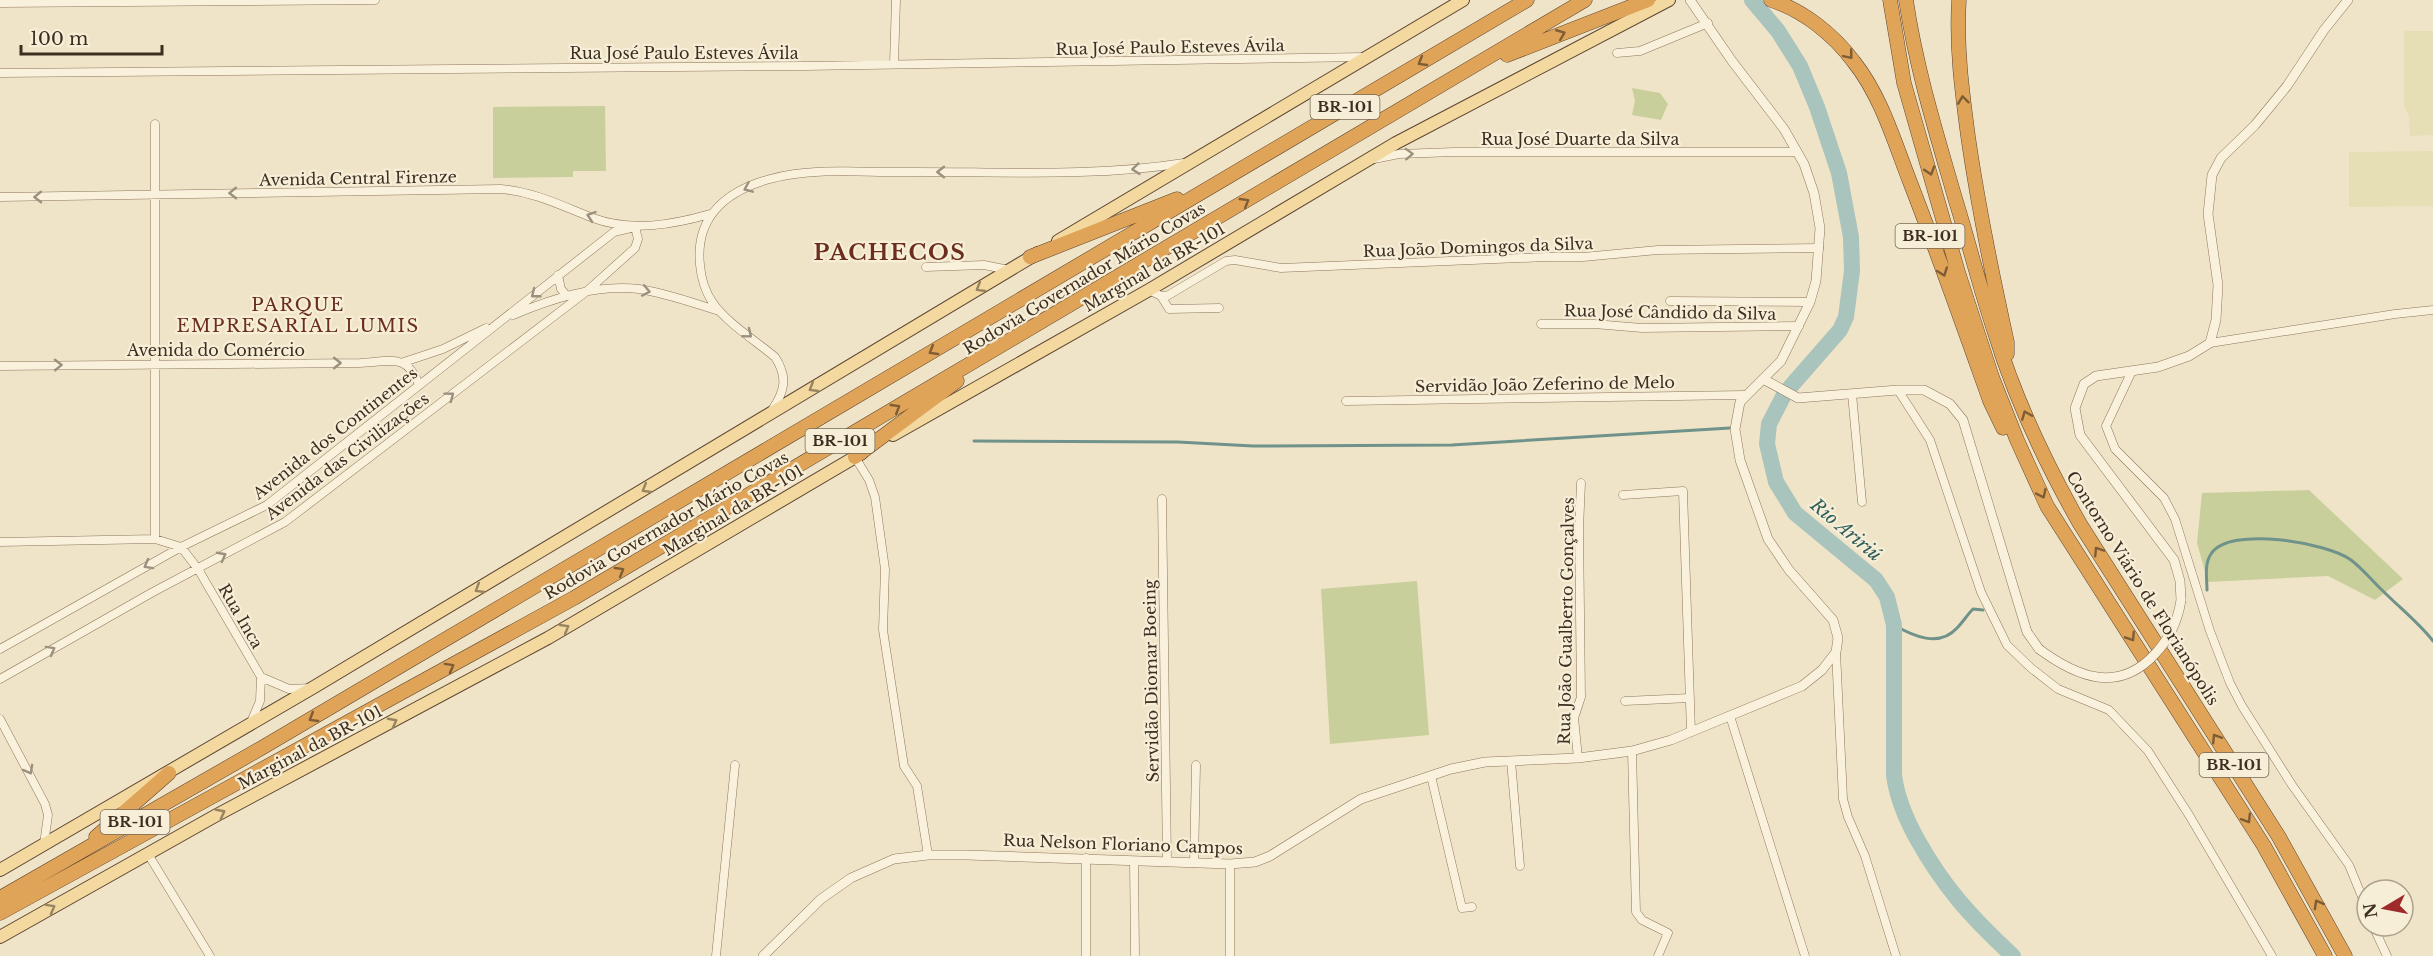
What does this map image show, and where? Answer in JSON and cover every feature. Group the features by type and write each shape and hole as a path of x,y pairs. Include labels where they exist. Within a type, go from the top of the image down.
{"highway":[{"name":"Rodovia Governador Mário Covas","path":"0,898 276,740 1527,0"},
{"name":"Rodovia Governador Mário Covas","path":"0,913 573,598 1585,0"},
{"path":"1467,71 1648,0"},
{"name":"BR-101","path":"1771,0 1805,17 1831,36 1864,76 1878,102 1920,209 1990,401 2015,454 2031,471"},
{"name":"BR-101","path":"1890,0 1902,73 1958,272 1992,377 2031,471 2065,534 2264,846 2325,956"},
{"name":"Contorno Viário de Florianópolis","path":"1906,0 1921,82 1930,113 1995,335 2031,427 2060,489 2279,837 2345,956"},
{"name":"BR-101","path":"1959,0 1958,52 1965,116 1978,208 2007,342 2006,365"},
{"path":"1030,257 1218,182"},
{"path":"855,457 1020,334"},
{"path":"74,856 169,773"}],"main road":[{"path":"0,870 249,726 1463,0"},
{"name":"Marginal da BR-101","path":"0,937 148,854 530,648 855,457 1149,290 1364,161 1544,63 1669,0"}],"street":[{"path":"0,3 375,0"},
{"path":"894,64 896,0"},
{"path":"1690,0 1797,152 1814,193 1820,228 1816,281 1810,302 1781,361 1745,395 1737,410 1735,429 1740,460 1763,529 1777,555 1833,620 1838,638 1836,652 1843,799 1896,956"},
{"path":"2210,343 2217,320 2218,285 2208,214 2212,175 2221,158 2255,125 2287,86 2327,25 2348,0"},
{"path":"1617,53 1640,51 1708,23"},
{"name":"Rua José Paulo Esteves Ávila","path":"0,73 1369,57"},
{"path":"155,124 155,539"},
{"name":"Rua José Duarte da Silva","path":"1364,161 1399,154 1454,152 1797,152"},
{"path":"768,416 781,398 784,388 781,366 775,357 720,312 704,285 699,256 700,241 710,214 738,192 771,179 796,175 860,172 1130,170 1194,162"},
{"name":"Avenida Central Firenze","path":"0,197 501,189 538,195 595,219 635,227 688,220 710,214"},
{"path":"688,220 697,229 700,241"},
{"name":"Avenida dos Continentes","path":"0,650 181,547 267,505 614,232 635,227"},
{"name":"Avenida das Civilizações","path":"0,679 285,522 587,291 635,248 638,239 635,227"},
{"name":"Rua João Domingos da Silva","path":"1161,296 1167,296 1226,261 1235,260 1281,268 1546,256 1583,257 1658,250 1819,248"},
{"path":"926,267 984,265 1009,270"},
{"path":"558,275 561,289 567,296"},
{"path":"694,303 703,292 704,285"},
{"path":"502,320 587,291 637,289 720,312"},
{"path":"1149,290 1161,296 1169,309 1219,308"},
{"path":"1670,301 1810,302"},
{"path":"1763,379 1794,397 1924,390 1950,404 1963,420 2027,632 2039,649 2058,662 2087,675 2113,678 2130,673 2144,664 2162,646 2179,612 2180,581 2174,560 2080,435 2074,408 2084,384 2096,376 2131,372 2189,357 2210,343 2433,310"},
{"name":"Avenida do Comércio","path":"0,366 404,362 443,350 502,320"},
{"name":"Rua José Cândido da Silva","path":"1542,324 1594,324 1642,328 1799,326"},
{"path":"404,362 412,369 419,385"},
{"path":"2131,372 2106,426 2115,449 2164,498 2175,519 2210,631 2230,683 2292,785 2349,865 2355,880"},
{"path":"1898,390 1930,440 1982,592 2007,645 2058,689 2109,710 2148,752 2189,815 2272,956"},
{"path":"1852,394 1862,502"},
{"name":"Servidão João Zeferino de Melo","path":"1346,401 1745,395"},
{"path":"855,457 875,497 885,569 883,630 904,766 917,786 928,855"},
{"name":"Rua João Gualberto Gonçalves","path":"1578,759 1574,718 1581,697 1579,528 1581,483"},
{"path":"1623,495 1683,492 1691,732"},
{"name":"Servidão Diomar Boeing","path":"1162,499 1167,862"},
{"path":"0,542 155,539 181,547"},
{"name":"Rua Inca","path":"181,547 198,569 261,677"},
{"name":"Rua Nelson Floriano Campos","path":"763,956 812,906 851,878 894,859 928,855 1246,864 1263,860 1361,799 1475,763 1578,759 1632,751 1660,744 1802,686 1822,670 1836,652"},
{"path":"249,726 260,701 261,677 289,688 314,687"},
{"path":"1625,701 1690,698"},
{"path":"1730,716 1805,956"},
{"path":"0,719 45,804 48,815 44,844"},
{"path":"1632,751 1636,912 1642,920 1668,933 1658,956"},
{"path":"1511,761 1520,866"},
{"path":"716,956 735,765"},
{"path":"1194,863 1196,765"},
{"path":"1431,776 1462,908 1472,907"},
{"path":"148,854 210,956"},
{"path":"1086,858 1086,956"},
{"path":"1134,861 1135,954"},
{"path":"1230,864 1230,956"},
{"path":"2379,938 2387,956"}],"shaded area":[{"path":"2404,31 2433,31 2433,135 2410,136 2409,116 2404,106"},
{"path":"2433,151 2433,206 2349,207 2349,152"}],"green space":[{"path":"1632,88 1660,93 1668,104 1661,120 1632,115 1635,101"},
{"path":"605,106 606,171 573,171 573,177 493,178 493,107"},
{"path":"2309,490 2403,579 2375,600 2328,576 2208,582 2197,543 2202,493"},
{"path":"1417,581 1429,735 1330,744 1321,589"}],"waterway":[{"name":"Rio Aririú","path":"1752,0 1778,31 1800,66 1817,107 1839,173 1851,237 1852,271 1846,317 1840,330 1785,393 1769,424 1767,444 1776,482 1795,513 1876,580 1887,597 1894,625 1894,775 1900,801 1917,839 1938,873 1972,915 2013,956"},
{"path":"974,441 1178,442 1253,446 1452,445 1730,428"},
{"path":"2207,590 2207,562 2211,554 2221,545 2237,540 2257,539 2301,543 2322,548 2351,560 2433,641"},
{"path":"1894,625 1918,636 1942,638 1957,628 1973,609 1983,610"}],"district":[{"name":"PACHECOS","path":"890,252"},
{"name":"PARQUE EMPRESARIAL LUMIS","path":"298,315"}]}
